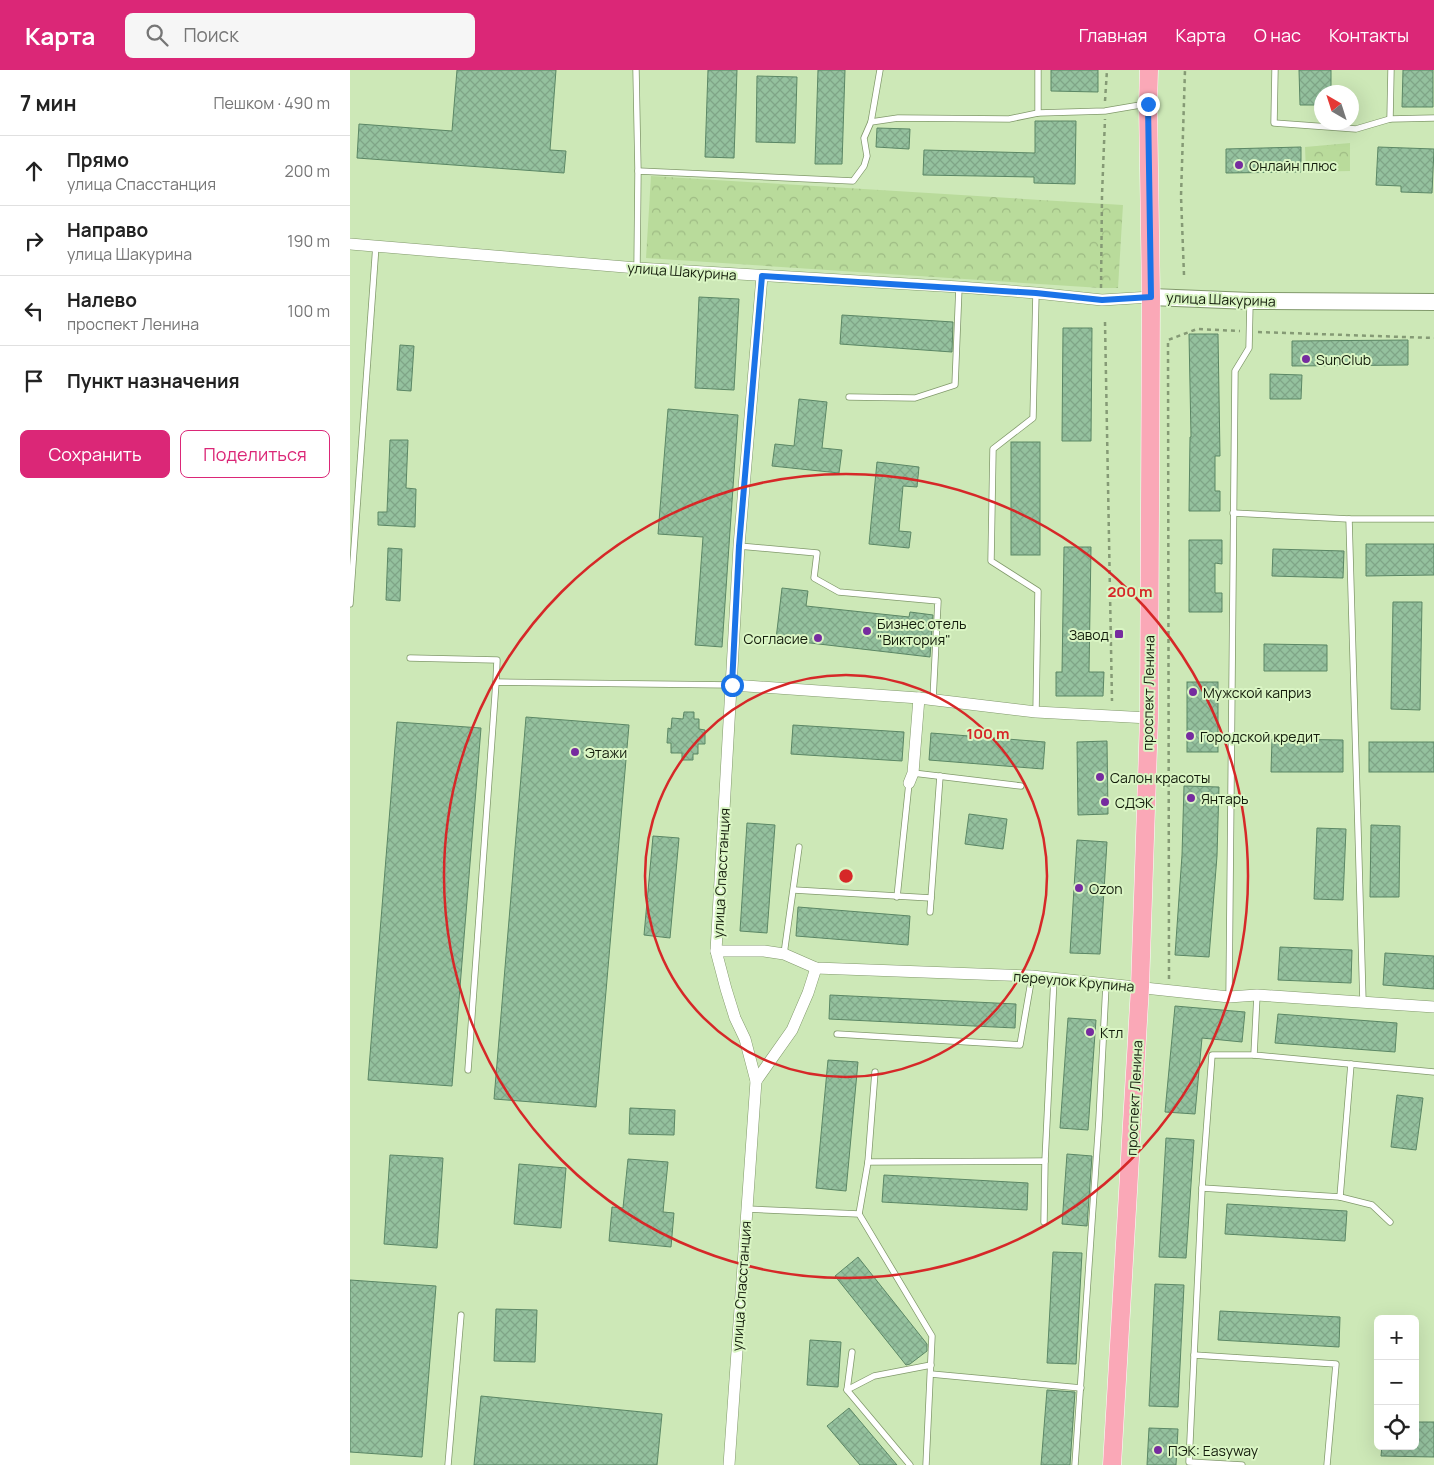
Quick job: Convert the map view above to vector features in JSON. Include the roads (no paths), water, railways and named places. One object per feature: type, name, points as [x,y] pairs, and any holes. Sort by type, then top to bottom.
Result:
[{"type":"main road","name":"проспект Ленина","points":[[1112,1465],[1140,987],[1149,718],[1151,297],[1149,70]]},
{"type":"main road","name":"улица Шакурина","points":[[1151,297],[1250,301],[1434,302]]},
{"type":"street","name":"улица Шакурина","points":[[350,244],[637,268],[959,287],[1102,300],[1151,297]]},
{"type":"street","name":"улица Спасстанция","points":[[729,1465],[756,1081],[745,1039],[735,1018],[716,951],[739,546],[762,276]]},
{"type":"street","points":[[732,685],[920,698],[1036,712],[1149,718]]},
{"type":"street","points":[[911,778],[920,698]]},
{"type":"street","name":"переулок Крупина","points":[[716,951],[764,951],[784,954],[816,968],[1032,976],[1229,996],[1257,995],[1434,1007]]},
{"type":"street","points":[[756,1081],[792,1030],[808,993],[816,968]]},
{"type":"lane","points":[[636,70],[637,268]]},
{"type":"lane","points":[[638,171],[853,181],[864,166],[867,156],[864,138],[871,122],[880,70]]},
{"type":"lane","points":[[1038,70],[1038,112]]},
{"type":"lane","points":[[1275,70],[1274,123],[1356,129],[1390,119],[1434,118]]},
{"type":"lane","points":[[1390,119],[1391,70]]},
{"type":"lane","points":[[871,122],[898,118],[1009,119],[1038,112],[1081,113],[1148,104]]},
{"type":"lane","points":[[350,604],[376,245]]},
{"type":"lane","points":[[849,397],[915,398],[955,385],[959,287]]},
{"type":"lane","points":[[1036,293],[1033,418],[993,449],[991,561],[1038,591],[1036,712]]},
{"type":"lane","points":[[1229,996],[1235,372],[1248,348],[1250,301]]},
{"type":"lane","points":[[1233,513],[1349,519],[1434,519]]},
{"type":"lane","points":[[1349,519],[1363,1002]]},
{"type":"lane","points":[[739,546],[817,553],[814,578],[839,592],[938,601],[934,700]]},
{"type":"lane","points":[[410,658],[497,660],[468,1070]]},
{"type":"lane","points":[[496,682],[732,685]]},
{"type":"lane","points":[[930,912],[940,776]]},
{"type":"lane","points":[[897,897],[911,778],[940,776],[1021,786]]},
{"type":"lane","points":[[784,954],[799,847]]},
{"type":"lane","points":[[794,890],[931,898]]},
{"type":"lane","points":[[837,1034],[1020,1045],[1032,976]]},
{"type":"lane","points":[[1044,1222],[1054,978]]},
{"type":"lane","points":[[1075,1465],[1106,985]]},
{"type":"lane","points":[[1254,1055],[1257,995]]},
{"type":"lane","points":[[1242,1465],[1189,1462],[1202,1188],[1212,1055],[1254,1055],[1434,1072]]},
{"type":"lane","points":[[1340,1197],[1351,1064]]},
{"type":"lane","points":[[875,1072],[868,1162],[860,1214],[932,1336],[926,1465]]},
{"type":"lane","points":[[868,1162],[1045,1161]]},
{"type":"lane","points":[[1202,1188],[1340,1197],[1372,1205],[1390,1222]]},
{"type":"lane","points":[[746,1209],[860,1214]]},
{"type":"lane","points":[[448,1465],[461,1315]]},
{"type":"lane","points":[[852,1352],[847,1390],[910,1465]]},
{"type":"lane","points":[[1194,1354],[1336,1364],[1327,1465]]},
{"type":"lane","points":[[847,1390],[874,1376],[931,1365]]},
{"type":"lane","points":[[930,1374],[1081,1388]]},
{"type":"place","name":"Онлайн плюс","points":[[1239,165]]},
{"type":"place","name":"SunClub","points":[[1306,359]]},
{"type":"place","name":"Бизнес отель \"Виктория\"","points":[[867,631]]},
{"type":"place","name":"Завод","points":[[1119,634]]},
{"type":"place","name":"Согласие","points":[[818,638]]},
{"type":"place","name":"Мужской каприз","points":[[1193,692]]},
{"type":"place","name":"Городской кредит","points":[[1190,736]]},
{"type":"place","name":"Этажи","points":[[575,752]]},
{"type":"place","name":"Салон красоты","points":[[1100,777]]},
{"type":"place","name":"Янтарь","points":[[1191,798]]},
{"type":"place","name":"СДЭК","points":[[1105,802]]},
{"type":"place","name":"Ozon","points":[[1079,888]]},
{"type":"place","name":"Ктл","points":[[1090,1032]]},
{"type":"place","name":"ПЭК: Easyway","points":[[1158,1450]]}]
